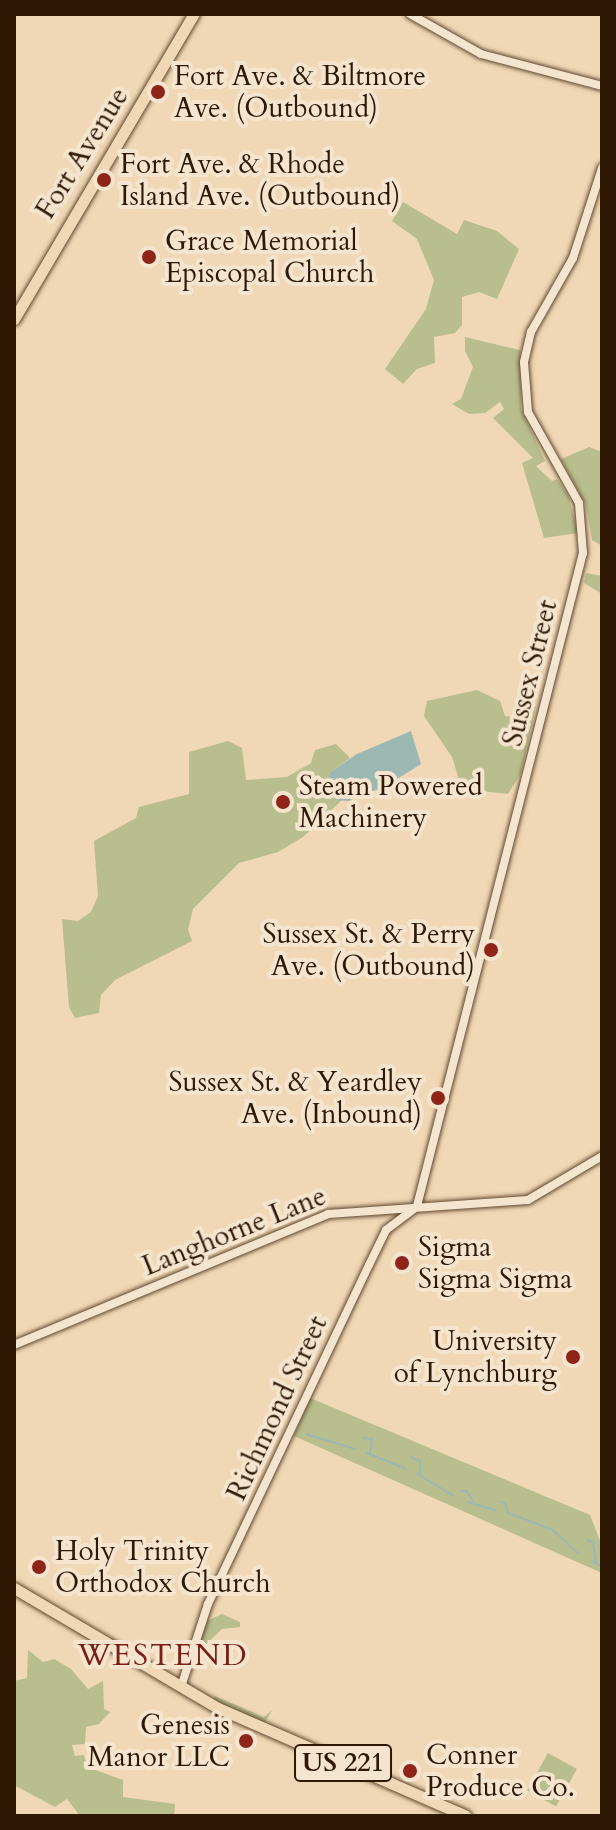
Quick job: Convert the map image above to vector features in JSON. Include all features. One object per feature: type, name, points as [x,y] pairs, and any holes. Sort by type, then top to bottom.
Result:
[{"type":"main road","name":"Fort Avenue","points":[[14,319],[194,14]]},
{"type":"main road","name":"US 221","points":[[14,1588],[181,1687],[466,1816]]},
{"type":"street","points":[[410,14],[481,54],[602,86]]},
{"type":"street","name":"Sussex Street","points":[[417,1206],[583,553],[579,503],[528,412],[524,362],[531,332],[573,258],[602,168]]},
{"type":"street","name":"Langhorne Lane","points":[[14,1345],[328,1214],[528,1200],[602,1156]]},
{"type":"street","name":"Richmond Street","points":[[181,1687],[208,1604],[386,1230],[417,1206]]},
{"type":"green space","points":[[403,202],[457,234],[464,220],[497,231],[519,249],[497,299],[479,292],[462,297],[462,325],[455,333],[434,337],[435,363],[417,369],[403,384],[385,369],[426,309],[434,280],[417,239],[392,221]]},
{"type":"green space","points":[[465,337],[520,350],[521,409],[545,461],[536,466],[552,481],[557,479],[568,495],[578,533],[544,538],[522,463],[533,458],[493,418],[504,409],[500,402],[485,413],[469,414],[452,404],[461,399],[473,367],[465,351]]},
{"type":"green space","points":[[589,447],[602,452],[602,546],[592,540],[586,505],[561,459]]},
{"type":"green space","points":[[586,573],[602,576],[602,594],[584,583]]},
{"type":"green space","points":[[477,690],[500,701],[505,716],[518,718],[536,706],[521,773],[508,794],[462,789],[452,757],[424,716],[427,701]]},
{"type":"green space","points":[[228,741],[242,748],[246,780],[287,777],[311,763],[315,750],[336,744],[350,758],[332,771],[342,800],[303,837],[278,852],[239,863],[193,909],[188,929],[192,941],[115,980],[101,995],[99,1013],[75,1018],[69,1007],[62,919],[78,921],[91,912],[98,896],[94,841],[136,818],[139,807],[189,794],[189,752]]},
{"type":"green space","points":[[310,1398],[590,1515],[602,1546],[602,1573],[294,1436]]},
{"type":"green space","points":[[222,1614],[240,1622],[240,1627],[222,1629],[203,1647],[199,1643],[207,1621]]},
{"type":"green space","points":[[28,1650],[43,1662],[54,1659],[71,1669],[88,1689],[103,1681],[104,1709],[110,1712],[99,1724],[86,1727],[85,1744],[72,1745],[75,1756],[84,1755],[87,1767],[123,1780],[123,1797],[175,1804],[174,1816],[80,1816],[67,1799],[55,1807],[14,1785],[14,1681],[27,1678]]},
{"type":"green space","points":[[215,1696],[264,1717],[272,1710],[265,1723],[212,1701]]},
{"type":"green space","points":[[548,1753],[577,1769],[556,1807],[527,1791]]},
{"type":"water","points":[[411,731],[421,764],[386,786],[348,801],[338,800],[325,784],[332,771],[357,754]]},
{"type":"waterway","points":[[306,1434],[355,1449]]},
{"type":"waterway","points":[[363,1438],[372,1439],[370,1453]]},
{"type":"waterway","points":[[367,1453],[406,1469]]},
{"type":"waterway","points":[[410,1457],[420,1461],[420,1473]]},
{"type":"waterway","points":[[416,1473],[454,1496]]},
{"type":"waterway","points":[[461,1491],[467,1491],[473,1502]]},
{"type":"waterway","points":[[468,1502],[495,1510]]},
{"type":"waterway","points":[[500,1502],[505,1503],[508,1513],[553,1530],[579,1554]]},
{"type":"waterway","points":[[587,1540],[593,1542],[596,1563]]},
{"type":"waterway","points":[[592,1561],[601,1566]]},
{"type":"place","name":"Fort Ave. & Biltmore Ave. (Outbound)","points":[[158,92]]},
{"type":"place","name":"Fort Ave. & Rhode Island Ave. (Outbound)","points":[[104,180]]},
{"type":"place","name":"Grace Memorial Episcopal Church","points":[[149,257]]},
{"type":"place","name":"Steam Powered Machinery","points":[[283,802]]},
{"type":"place","name":"Sussex St. & Perry Ave. (Outbound)","points":[[491,950]]},
{"type":"place","name":"Sussex St. & Yeardley Ave. (Inbound)","points":[[438,1098]]},
{"type":"place","name":"Sigma Sigma Sigma","points":[[402,1263]]},
{"type":"place","name":"University of Lynchburg","points":[[573,1357]]},
{"type":"place","name":"Holy Trinity Orthodox Church","points":[[39,1567]]},
{"type":"place","name":"Genesis Manor LLC","points":[[246,1741]]},
{"type":"place","name":"Conner Produce Co.","points":[[410,1771]]},
{"type":"district","name":"WESTEND","points":[[163,1656]]}]
